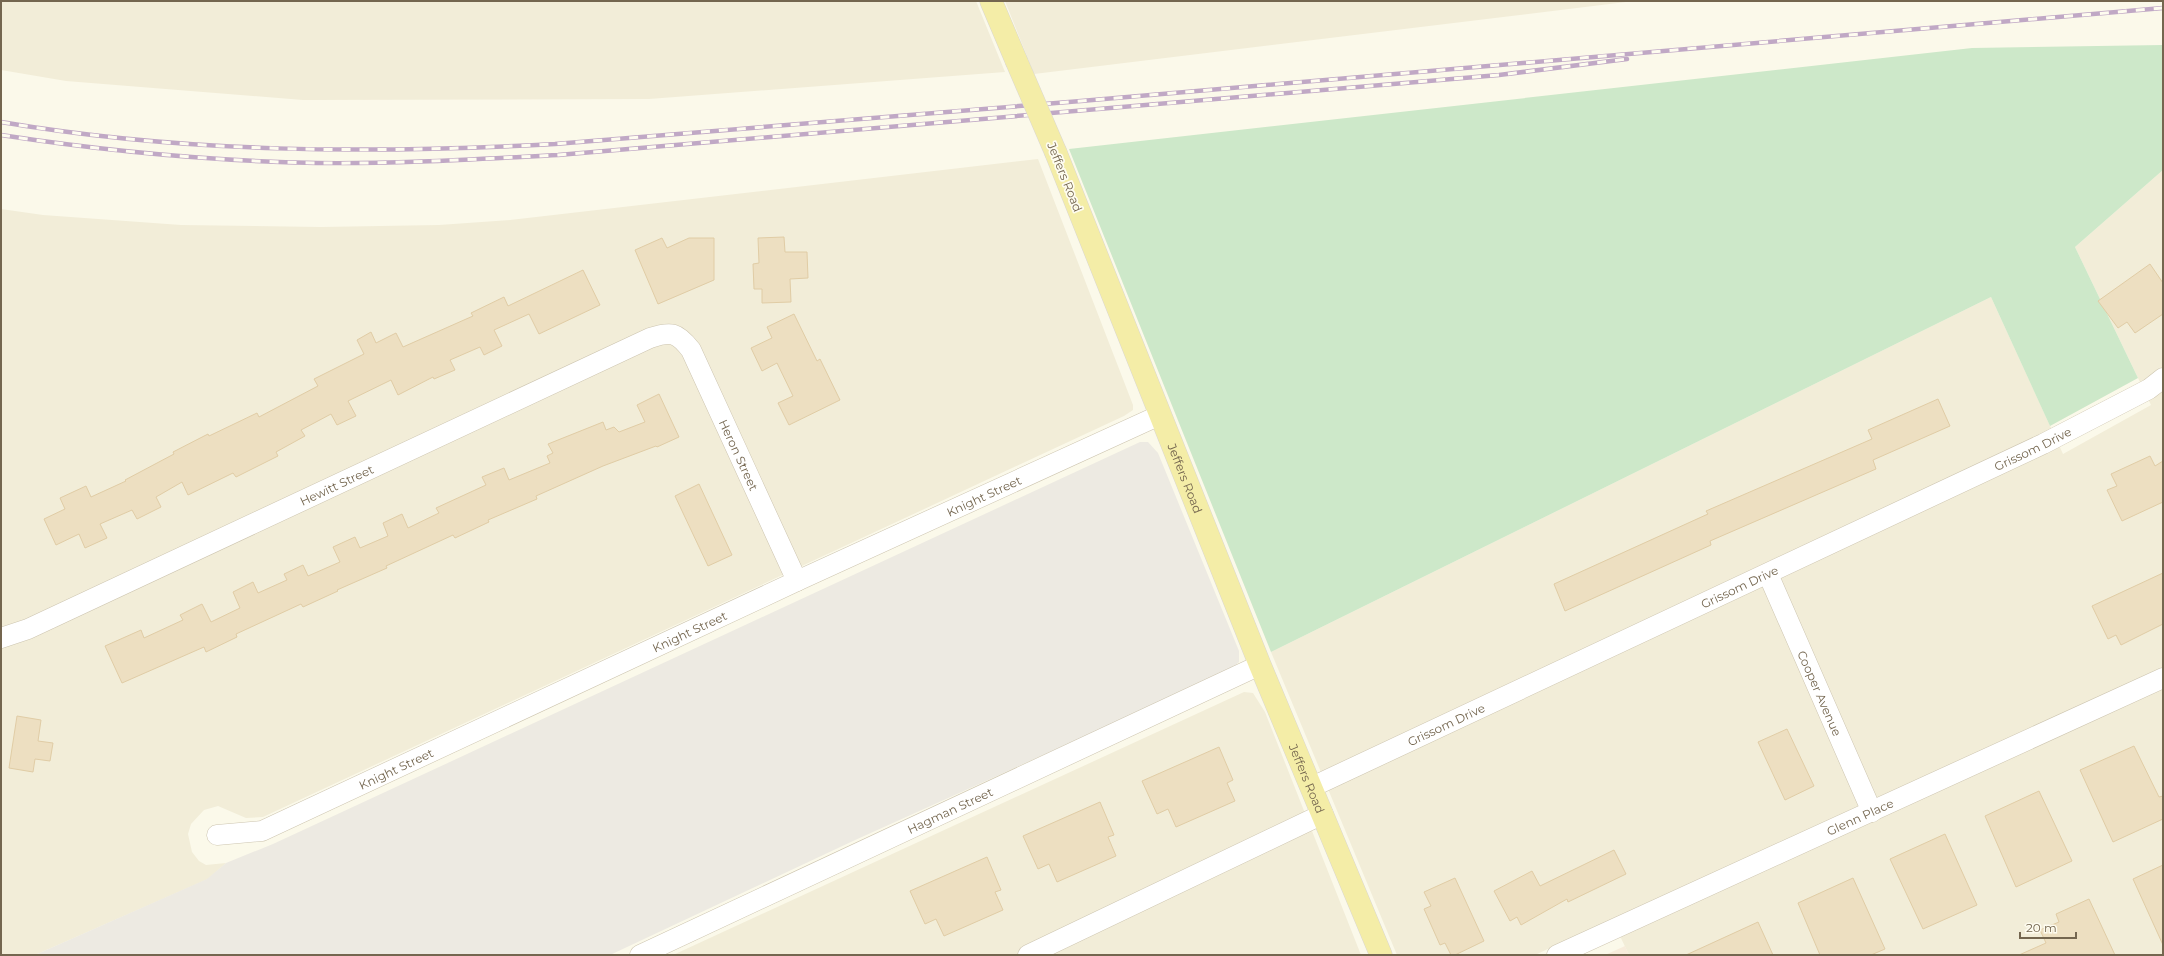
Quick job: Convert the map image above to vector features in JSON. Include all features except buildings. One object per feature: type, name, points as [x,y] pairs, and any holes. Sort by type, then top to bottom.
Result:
[{"type":"main road","name":"Jeffers Road","points":[[991,1],[1056,153],[1260,665],[1381,955]]},
{"type":"street","name":"Heron Street","points":[[673,333],[684,340],[691,350],[797,581]]},
{"type":"street","name":"Hewitt Street","points":[[1,638],[28,629],[650,338],[662,334],[673,333]]},
{"type":"street","name":"Grissom Drive","points":[[1312,787],[2043,444],[2149,389],[2163,378]]},
{"type":"street","name":"Knight Street","points":[[217,836],[262,831],[797,581],[1160,415]]},
{"type":"street","name":"Cooper Avenue","points":[[1768,574],[1872,812]]},
{"type":"street","name":"Hagman Street","points":[[640,955],[1260,665]]},
{"type":"street","name":"Glenn Place","points":[[1557,955],[2163,678]]},
{"type":"street","points":[[1028,955],[1323,814]]},
{"type":"shaded area","points":[[1,1],[976,1],[1005,72],[649,99],[303,100],[66,81],[1,70]]},
{"type":"shaded area","points":[[1005,1],[1634,1],[1034,74]]},
{"type":"shaded area","points":[[1038,159],[1133,405],[1133,410],[1124,416],[263,817],[246,818],[218,806],[204,810],[191,824],[188,834],[192,852],[199,861],[206,865],[226,863],[208,879],[35,955],[1,955],[1,209],[43,215],[181,225],[321,227],[439,225],[510,220]]},
{"type":"shaded area","points":[[2163,170],[2163,955],[1629,955],[1612,919],[1535,955],[1397,955],[1271,652],[1991,297],[2063,454],[2151,405],[2075,247]]},
{"type":"shaded area","points":[[1140,442],[1148,442],[1158,453],[1239,651],[1239,662],[1229,671],[853,841],[610,955],[35,955],[207,879],[226,863],[273,844]]},
{"type":"shaded area","points":[[1244,692],[1253,693],[1265,712],[1361,955],[673,955]]},
{"type":"shaded area","points":[[1625,946],[1629,955],[1605,955]]},
{"type":"green space","points":[[2163,45],[2163,170],[2075,247],[2138,378],[2050,426],[1991,297],[1271,652],[1069,149],[1972,48]]},
{"type":"railway","points":[[1,122],[139,140],[277,148],[347,150],[555,144],[1081,101],[2163,8]]},
{"type":"railway","points":[[1,135],[79,146],[238,160],[317,163],[468,160],[558,155],[1499,75],[1627,59]]}]
